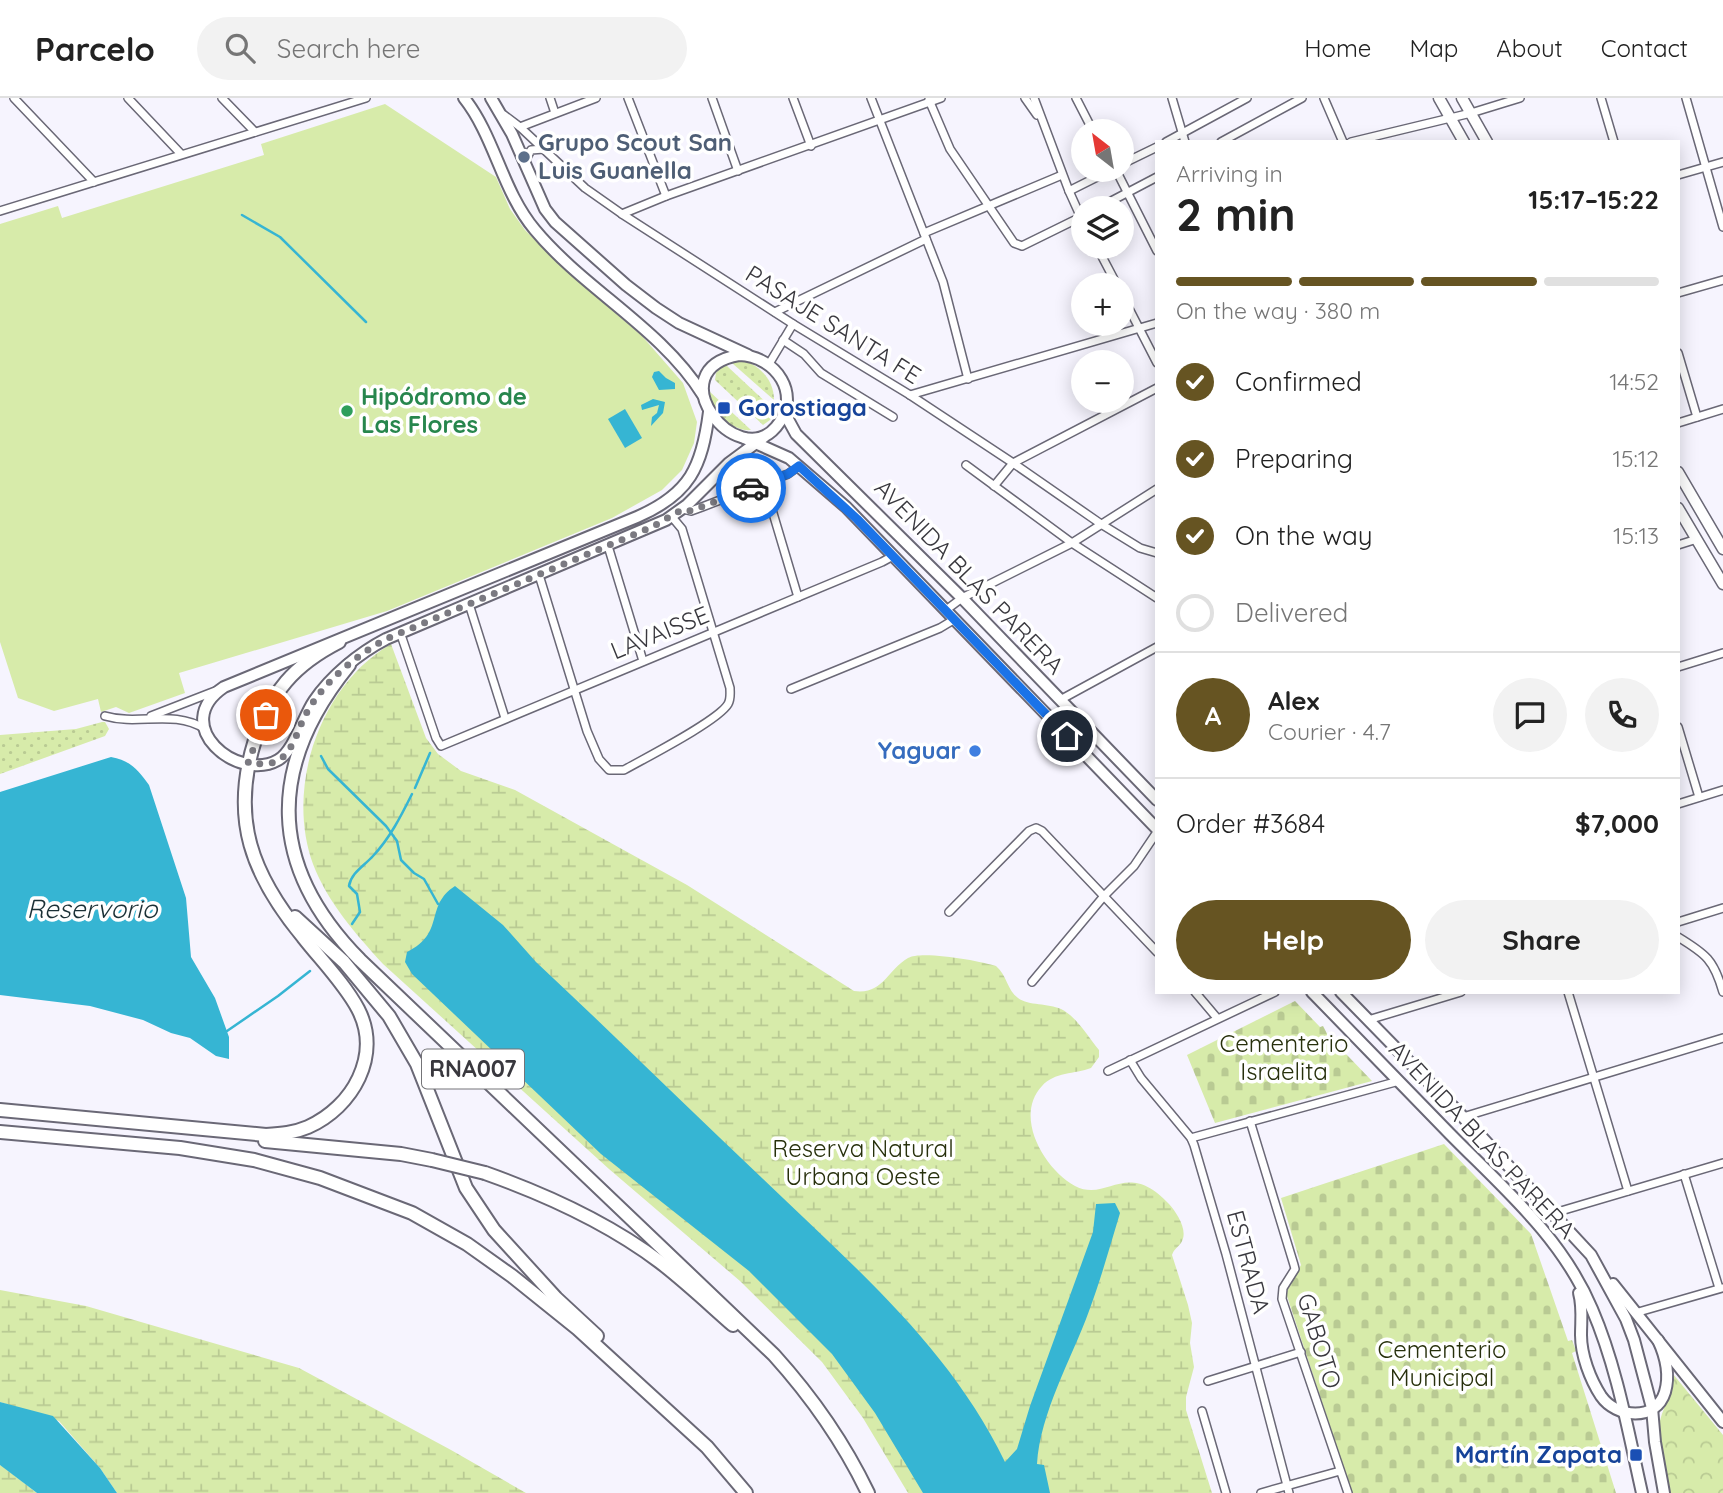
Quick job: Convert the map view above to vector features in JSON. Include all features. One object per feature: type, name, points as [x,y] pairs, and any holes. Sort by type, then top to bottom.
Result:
[{"type":"highway","name":"RNA007","points":[[339,642],[310,657],[287,679],[266,715],[248,763],[244,795],[249,840],[260,872],[276,900],[339,957],[389,1016],[416,1064],[466,1188],[507,1246],[556,1298],[630,1367],[707,1447],[742,1488]]},
{"type":"highway","name":"RNA007","points":[[349,665],[325,696],[312,719],[298,750],[291,778],[289,823],[293,849],[319,911],[342,942],[386,985],[569,1161],[748,1327],[786,1367],[820,1413],[868,1493]]},
{"type":"highway","points":[[0,1110],[266,1135],[287,1133],[309,1126],[326,1116],[342,1102],[362,1073],[368,1051],[366,1034],[358,1008],[276,900]]},
{"type":"highway","name":"RNA007","points":[[0,1116],[401,1154],[485,1173],[534,1190],[621,1235],[660,1262],[738,1330],[820,1413]]},
{"type":"highway","name":"RNA007","points":[[0,1132],[180,1148],[254,1160],[320,1178],[412,1213],[467,1244],[522,1283],[578,1329],[707,1447]]},
{"type":"main road","points":[[464,98],[481,124],[512,192],[532,227],[558,254],[680,362],[702,395],[709,412],[727,429],[744,438],[764,437]]},
{"type":"main road","points":[[491,98],[501,112],[545,209],[555,222],[626,285],[679,323],[769,364],[777,371],[785,391],[784,412],[775,428],[729,463],[672,517],[400,632],[369,648],[326,685],[284,756],[270,764],[248,763],[226,756],[215,748],[206,736],[204,720],[207,704],[212,696],[224,687],[306,652],[339,642],[651,511],[676,495],[692,474],[702,454],[709,412]]},
{"type":"main road","points":[[1439,98],[1463,140]]},
{"type":"main road","points":[[1462,98],[1486,140]]},
{"type":"main road","points":[[702,395],[706,376],[715,363],[729,356],[748,355]]},
{"type":"main road","name":"AVENIDA BLAS PARERA","points":[[784,412],[796,434],[962,598],[1155,798]]},
{"type":"main road","name":"AVENIDA BLAS PARERA","points":[[744,438],[755,445],[779,453],[799,466],[846,507],[1155,829]]},
{"type":"main road","points":[[1680,475],[1719,534],[1723,549]]},
{"type":"main road","points":[[1680,511],[1723,583]]},
{"type":"main road","points":[[551,553],[557,567]]},
{"type":"main road","name":"AVENIDA BLAS PARERA","points":[[1314,994],[1529,1213],[1599,1304],[1606,1347],[1625,1414],[1642,1493]]},
{"type":"main road","name":"AVENIDA BLAS PARERA","points":[[1343,994],[1463,1116],[1591,1255],[1634,1340],[1652,1408],[1664,1493]]},
{"type":"main road","points":[[1591,1255],[1635,1313],[1721,1415]]},
{"type":"main road","points":[[1564,1258],[1580,1294],[1581,1344],[1600,1394],[1612,1409],[1625,1414],[1638,1414],[1661,1401],[1665,1392]]},
{"type":"main road","points":[[1582,1325],[1599,1304],[1617,1302],[1635,1313]]},
{"type":"main road","points":[[1655,1442],[1655,1425],[1665,1392],[1665,1360],[1658,1339]]},
{"type":"street","points":[[14,98],[94,182]]},
{"type":"street","points":[[128,98],[181,155]]},
{"type":"street","points":[[222,98],[255,132]]},
{"type":"street","points":[[0,211],[366,98]]},
{"type":"street","points":[[550,98],[555,113]]},
{"type":"street","points":[[520,127],[596,98]]},
{"type":"street","points":[[628,98],[666,196]]},
{"type":"street","points":[[712,98],[738,171]]},
{"type":"street","points":[[793,98],[811,146]]},
{"type":"street","points":[[871,98],[943,282],[968,379]]},
{"type":"street","points":[[622,214],[880,121],[929,100],[941,98]]},
{"type":"street","points":[[1026,98],[1044,127]]},
{"type":"street","points":[[1034,98],[1071,196]]},
{"type":"street","points":[[1076,98],[1087,119]]},
{"type":"street","points":[[1172,98],[1184,138],[1247,98]]},
{"type":"street","points":[[1225,140],[1302,98]]},
{"type":"street","points":[[1324,98],[1342,140]]},
{"type":"street","points":[[1359,140],[1471,113],[1520,98]]},
{"type":"street","points":[[1601,98],[1613,140]]},
{"type":"street","points":[[1686,98],[1723,227]]},
{"type":"street","points":[[929,100],[950,149],[1014,243],[1023,246],[1071,223]]},
{"type":"street","name":"PASAJE SANTA FE","points":[[501,112],[585,188],[622,214],[793,324],[910,395],[1101,524],[1140,548],[1155,552]]},
{"type":"street","points":[[1134,158],[1155,148]]},
{"type":"street","points":[[525,166],[530,150],[544,149]]},
{"type":"street","points":[[1680,174],[1723,162]]},
{"type":"street","points":[[775,312],[925,236],[1062,175]]},
{"type":"street","points":[[1122,196],[1155,178]]},
{"type":"street","points":[[1069,191],[1088,182]]},
{"type":"street","points":[[1121,182],[1155,247]]},
{"type":"street","points":[[1680,292],[1723,280]]},
{"type":"street","points":[[1134,320],[1155,359]]},
{"type":"street","points":[[769,364],[793,324]]},
{"type":"street","points":[[910,395],[1155,324]]},
{"type":"street","points":[[783,340],[804,354],[821,373],[893,417]]},
{"type":"street","points":[[1680,360],[1697,417]]},
{"type":"street","points":[[994,486],[1013,463],[1155,389]]},
{"type":"street","points":[[1680,421],[1723,409]]},
{"type":"street","points":[[966,465],[1072,543],[1155,597]]},
{"type":"street","points":[[683,509],[691,511],[788,474],[799,466]]},
{"type":"street","points":[[764,483],[798,597]]},
{"type":"street","points":[[946,610],[962,598],[1072,543],[1155,490]]},
{"type":"street","points":[[539,575],[587,731],[599,759],[609,770],[625,770],[721,712],[730,700],[730,688],[681,529],[672,517]]},
{"type":"street","points":[[1680,544],[1697,539]]},
{"type":"street","points":[[608,546],[643,661]]},
{"type":"street","name":"LAVAISSE","points":[[400,632],[441,746],[893,556]]},
{"type":"street","points":[[469,604],[505,718]]},
{"type":"street","points":[[791,689],[940,628],[955,619]]},
{"type":"street","points":[[1060,700],[1155,648]]},
{"type":"street","points":[[1680,666],[1723,653]]},
{"type":"street","points":[[147,718],[224,687]]},
{"type":"street","points":[[106,716],[123,721],[147,718],[185,719],[205,729]]},
{"type":"street","points":[[1680,734],[1699,797]]},
{"type":"street","points":[[1680,803],[1723,790]]},
{"type":"street","points":[[949,912],[1029,831],[1036,828],[1042,831],[1155,950]]},
{"type":"street","points":[[1032,982],[1104,896],[1134,866],[1155,834]]},
{"type":"street","points":[[1680,921],[1723,908]]},
{"type":"street","points":[[1680,938],[1710,959],[1723,992]]},
{"type":"street","points":[[1197,994],[1217,1018]]},
{"type":"street","points":[[1108,1071],[1271,994]]},
{"type":"street","points":[[1368,1020],[1454,994]]},
{"type":"street","points":[[1569,994],[1628,1191]]},
{"type":"street","points":[[1463,1116],[1723,1038]]},
{"type":"street","name":"ESTRADA","points":[[1130,1060],[1141,1078],[1191,1138],[1226,1254],[1288,1489]]},
{"type":"street","points":[[1191,1138],[1399,1081]]},
{"type":"street","name":"GABOTO","points":[[1250,1121],[1295,1269],[1281,1293],[1348,1493]]},
{"type":"street","points":[[1554,1213],[1723,1163]]},
{"type":"street","points":[[1635,1313],[1721,1288],[1684,1174]]},
{"type":"street","points":[[1208,1381],[1301,1352]]},
{"type":"street","points":[[1202,1411],[1226,1493]]},
{"type":"street","points":[[1261,1493],[1288,1489],[1340,1471]]},
{"type":"green space","name":"Hipódromo de Las Flores","points":[[385,104],[496,177],[510,209],[525,230],[562,267],[642,336],[683,383],[697,422],[694,443],[682,470],[662,490],[612,518],[387,611],[179,673],[185,693],[129,713],[116,707],[101,712],[98,699],[54,711],[18,698],[0,642],[0,224],[58,206],[62,218],[264,155],[261,144]]},
{"type":"green space","points":[[745,361],[766,376],[772,387],[774,400],[732,363]]},
{"type":"green space","points":[[722,366],[727,366],[770,406],[775,412],[770,420],[763,425],[715,380],[716,373]]},
{"type":"green space","points":[[709,391],[751,430],[729,424],[718,412]]},
{"type":"green space","name":"Reserva Natural Urbana Oeste","points":[[391,644],[426,738],[438,754],[461,771],[515,790],[687,885],[854,991],[872,989],[908,958],[925,955],[951,957],[996,966],[1018,998],[1061,1009],[1077,1022],[1099,1050],[1099,1057],[1091,1068],[1052,1078],[1042,1086],[1034,1099],[1031,1112],[1036,1142],[1053,1168],[1075,1186],[1098,1190],[1118,1184],[1141,1184],[1169,1204],[1178,1217],[1184,1233],[1181,1243],[1172,1255],[1192,1323],[1190,1343],[1194,1367],[1186,1397],[1186,1410],[1212,1493],[908,1493],[863,1418],[822,1362],[740,1281],[609,1169],[383,964],[343,917],[319,878],[305,834],[303,803],[315,740],[328,711],[345,685],[366,662]]},
{"type":"green space","points":[[105,722],[109,729],[105,736],[0,774],[0,735],[76,729]]},
{"type":"green space","name":"Cementerio Israelita","points":[[1295,1001],[1320,1027],[1323,1026],[1334,1047],[1347,1055],[1372,1081],[1215,1123],[1187,1055]]},
{"type":"green space","name":"Cementerio Municipal","points":[[1444,1144],[1531,1234],[1568,1341],[1572,1340],[1576,1351],[1572,1353],[1616,1493],[1352,1493],[1286,1293],[1301,1265],[1281,1198]]},
{"type":"green space","points":[[0,1290],[86,1306],[299,1368],[526,1493],[117,1493],[100,1468],[59,1421],[0,1402]]},
{"type":"green space","points":[[1673,1374],[1723,1435],[1723,1493],[1669,1493],[1658,1435]]},
{"type":"green space","points":[[0,1465],[2,1466],[37,1493],[0,1493]]},
{"type":"water","points":[[659,371],[675,383],[675,389],[659,390],[652,377],[654,372]]},
{"type":"water","points":[[653,399],[665,402],[663,413],[651,426],[652,417],[657,413],[659,405],[642,410],[641,405]]},
{"type":"water","points":[[625,409],[642,438],[625,448],[608,419]]},
{"type":"water","name":"Reservorio","points":[[111,757],[133,766],[149,785],[186,898],[191,957],[215,998],[229,1037],[229,1059],[216,1056],[190,1038],[171,1033],[143,1020],[90,1006],[0,995],[0,792]]},
{"type":"water","points":[[455,886],[503,925],[536,962],[897,1310],[956,1381],[1005,1462],[1017,1449],[1093,1232],[1096,1204],[1115,1203],[1120,1213],[1101,1275],[1050,1406],[1039,1445],[1037,1464],[1044,1465],[1050,1493],[923,1493],[875,1413],[832,1354],[749,1271],[601,1154],[412,974],[405,962],[407,952],[427,936],[440,902]]},
{"type":"water","points":[[0,1402],[53,1416],[100,1468],[117,1493],[37,1493],[0,1465]]},
{"type":"waterway","points":[[242,215],[280,237],[366,322]]},
{"type":"waterway","points":[[415,788],[430,753]]},
{"type":"waterway","points":[[321,756],[328,769],[386,826],[397,841],[401,860],[424,879],[438,904]]},
{"type":"waterway","points":[[352,924],[360,912],[357,894],[349,886],[350,881],[385,842],[412,794]]},
{"type":"waterway","points":[[227,1031],[310,971]]},
{"type":"way so far","points":[[266,715],[248,763],[270,764],[284,756],[307,711],[322,690],[362,654],[386,639],[652,527],[683,509],[691,511],[751,488]]},
{"type":"place","name":"Grupo Scout San Luis Guanella","points":[[524,157]]},
{"type":"place","name":"Gorostiaga","points":[[724,408]]},
{"type":"place","name":"Hipódromo de Las Flores","points":[[347,411]]},
{"type":"place","name":"Yaguar","points":[[975,751]]},
{"type":"place","name":"Martín Zapata","points":[[1636,1455]]},
{"type":"route","points":[[751,488],[788,474],[799,466],[857,519],[1067,736]]}]
